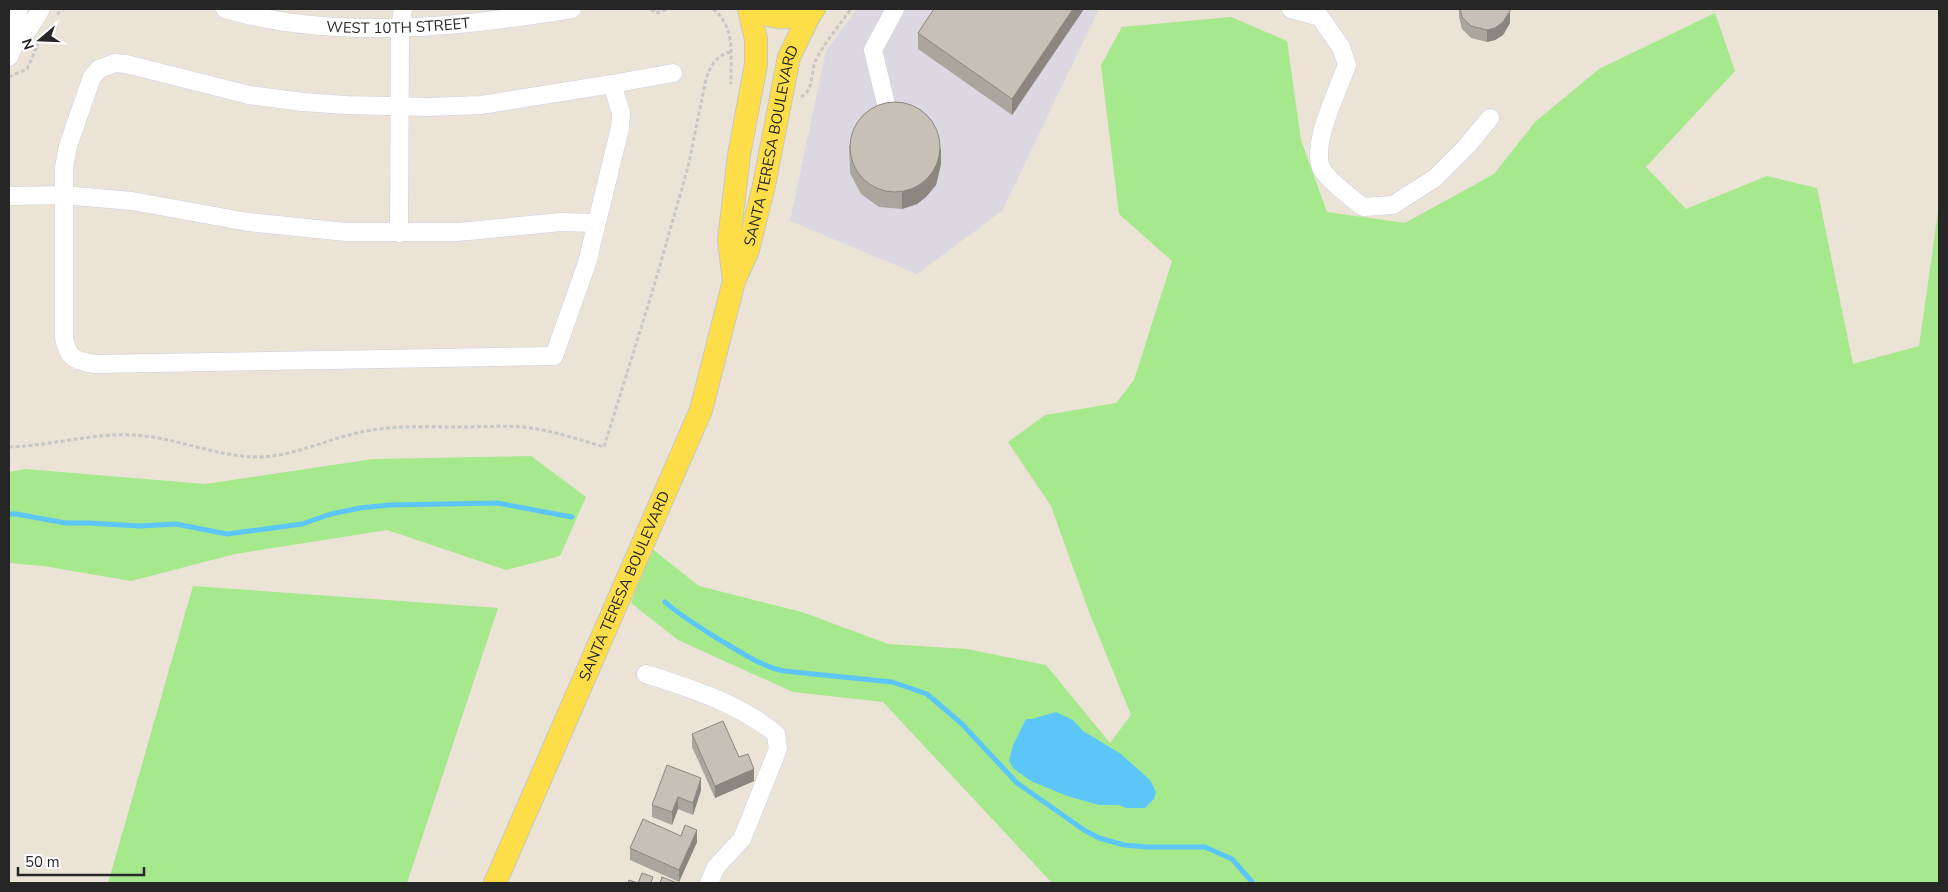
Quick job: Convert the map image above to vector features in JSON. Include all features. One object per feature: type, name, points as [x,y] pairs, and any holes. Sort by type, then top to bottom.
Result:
[{"type":"main road","name":"SANTA TERESA BOULEVARD","points":[[734,281],[729,240],[739,155],[756,55],[756,39],[749,9]]},
{"type":"main road","points":[[756,9],[764,14],[783,18],[803,15],[813,10]]},
{"type":"main road","name":"SANTA TERESA BOULEVARD","points":[[495,883],[701,410],[734,281],[748,250],[764,185],[789,57],[813,10]]},
{"type":"street","points":[[12,49],[15,23],[19,9]]},
{"type":"street","points":[[12,49],[28,30],[41,9]]},
{"type":"street","name":"WEST 10TH STREET","points":[[225,9],[253,17],[333,26],[400,27],[464,24],[511,19],[572,9]]},
{"type":"street","points":[[399,233],[400,27],[402,9]]},
{"type":"street","points":[[886,104],[873,50],[896,9]]},
{"type":"street","points":[[1291,9],[1320,17],[1341,47],[1347,65],[1323,126],[1318,147],[1322,170],[1363,207],[1393,205],[1435,178],[1467,146],[1490,118]]},
{"type":"street","points":[[612,84],[621,114],[620,128],[587,263],[554,356],[94,364],[81,362],[72,357],[66,350],[64,338],[64,168],[68,146],[92,77],[99,69],[107,65],[126,64],[249,94],[303,102],[400,106],[481,105],[673,73]]},
{"type":"street","points":[[9,196],[64,195],[132,200],[248,222],[311,230],[346,232],[458,232],[574,221],[596,224]]},
{"type":"street","points":[[646,674],[709,695],[760,721],[776,734],[778,749],[742,839],[716,867],[709,883]]},
{"type":"path","points":[[651,9],[656,13],[668,9]]},
{"type":"path","points":[[713,9],[726,22],[730,32],[730,52]]},
{"type":"path","points":[[797,100],[807,93],[812,81],[816,61],[851,9]]},
{"type":"path","points":[[27,69],[39,42]]},
{"type":"shaded area","points":[[857,9],[1099,9],[1002,211],[917,274],[790,221],[826,51]]},
{"type":"green space","points":[[1715,13],[1735,71],[1646,167],[1686,209],[1767,176],[1817,188],[1853,364],[1919,346],[1939,205],[1939,883],[1052,883],[883,702],[793,692],[678,640],[631,603],[651,548],[699,586],[802,612],[888,644],[967,649],[1046,665],[1110,743],[1131,715],[1089,612],[1051,506],[1008,442],[1045,415],[1116,403],[1134,380],[1172,261],[1119,214],[1101,65],[1122,27],[1231,17],[1287,41],[1301,140],[1327,212],[1405,223],[1494,174],[1535,122],[1599,69]]},
{"type":"green space","points":[[531,456],[586,497],[560,556],[506,570],[387,530],[235,554],[131,581],[43,566],[9,563],[9,472],[25,469],[205,484],[373,459]]},
{"type":"green space","points":[[193,586],[498,608],[407,883],[108,883]]},
{"type":"water","points":[[1056,712],[1073,720],[1083,731],[1121,754],[1150,780],[1156,792],[1154,799],[1145,808],[1099,805],[1067,796],[1031,781],[1013,768],[1009,761],[1013,745],[1026,719]]},
{"type":"building","points":[[934,9],[1073,9],[1012,99],[918,33]]},
{"type":"building","points":[[1460,9],[1510,9],[1510,11],[1503,22],[1495,28],[1487,30],[1471,26],[1462,17]]},
{"type":"building","points":[[895,102],[912,105],[927,115],[937,130],[940,147],[937,164],[927,179],[912,189],[895,192],[878,189],[863,179],[853,164],[850,147],[853,130],[863,115],[878,105]]},
{"type":"building","points":[[723,721],[739,757],[748,754],[754,769],[715,786],[692,734]]},
{"type":"building","points":[[667,765],[701,778],[693,803],[678,797],[672,812],[652,805]]},
{"type":"building","points":[[643,819],[681,836],[685,825],[697,830],[679,870],[630,848]]},
{"type":"building","points":[[642,873],[653,877],[651,883],[638,883]]},
{"type":"building","points":[[662,877],[677,883],[660,883]]},
{"type":"waterway","points":[[9,514],[66,523],[140,526],[176,524],[227,534],[302,524],[331,514],[360,508],[390,505],[497,503],[572,517]]},
{"type":"waterway","points":[[665,602],[720,640],[775,669],[892,682],[927,694],[961,723],[1017,783],[1084,830],[1099,838],[1124,845],[1205,847],[1232,859],[1253,883]]}]
